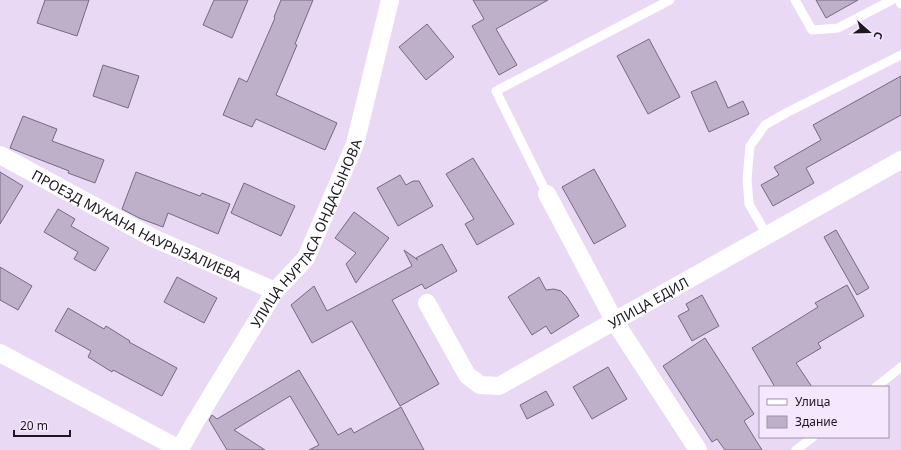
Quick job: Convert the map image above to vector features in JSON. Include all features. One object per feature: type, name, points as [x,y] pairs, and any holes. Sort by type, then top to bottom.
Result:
[{"type":"street","name":"УЛИЦА НУРТАСА ОНДАСЫНОВА","points":[[181,450],[194,424],[275,292],[306,258],[355,144],[390,0]]},
{"type":"street","name":"ПРОЕЗД МУКАНА НАУРЫЗАЛИЕВА","points":[[0,155],[153,238],[275,292]]},
{"type":"street","name":"УЛИЦА ЕДИЛ","points":[[427,303],[468,375],[480,385],[499,386],[901,160]]},
{"type":"street","points":[[547,194],[615,322],[698,450]]},
{"type":"street","points":[[0,352],[181,450]]},
{"type":"lane","points":[[547,194],[496,91],[670,0]]},
{"type":"lane","points":[[795,0],[812,30],[838,28],[892,0]]},
{"type":"lane","points":[[899,0],[901,4]]},
{"type":"lane","points":[[767,235],[750,204],[747,179],[750,146],[765,125],[901,55]]},
{"type":"lane","points":[[877,386],[901,367]]},
{"type":"lane","points":[[796,450],[812,438]]},
{"type":"building","points":[[45,0],[89,0],[77,36],[37,23]]},
{"type":"building","points":[[214,0],[248,0],[232,38],[203,25]]},
{"type":"building","points":[[281,0],[313,0],[295,44],[297,45],[276,95],[337,123],[325,150],[256,119],[252,127],[223,115],[239,78],[247,82],[275,18],[274,17]]},
{"type":"building","points":[[473,0],[548,0],[496,29],[517,65],[499,75],[472,26],[484,19]]},
{"type":"building","points":[[816,0],[858,0],[826,18]]},
{"type":"building","points":[[427,24],[454,57],[426,80],[399,47]]},
{"type":"building","points":[[649,39],[680,97],[648,114],[617,56]]},
{"type":"building","points":[[103,65],[139,76],[128,108],[93,96]]},
{"type":"building","points":[[901,76],[901,115],[806,168],[814,183],[773,206],[761,185],[779,175],[774,167],[821,140],[813,125]]},
{"type":"building","points":[[716,81],[728,108],[743,101],[749,114],[709,132],[691,92]]},
{"type":"building","points":[[23,116],[57,129],[52,141],[104,160],[95,183],[10,148]]},
{"type":"building","points":[[473,158],[514,224],[477,245],[465,224],[474,219],[446,174]]},
{"type":"building","points":[[594,169],[626,226],[594,244],[562,187]]},
{"type":"building","points":[[0,172],[23,186],[0,224]]},
{"type":"building","points":[[136,172],[200,196],[202,193],[230,204],[218,234],[168,213],[163,227],[139,218],[122,209]]},
{"type":"building","points":[[400,175],[406,185],[413,181],[419,181],[433,206],[398,226],[377,188]]},
{"type":"building","points":[[244,183],[295,206],[281,236],[231,213]]},
{"type":"building","points":[[58,209],[75,219],[71,226],[109,248],[95,271],[74,259],[78,252],[44,232]]},
{"type":"building","points":[[354,212],[389,238],[356,283],[346,264],[356,253],[335,238]]},
{"type":"building","points":[[836,230],[869,288],[857,295],[824,237]]},
{"type":"building","points":[[442,244],[457,271],[425,289],[422,284],[392,300],[439,384],[400,406],[352,321],[312,343],[291,305],[314,286],[327,311],[412,266],[404,250],[418,260],[416,258]]},
{"type":"building","points":[[0,267],[32,286],[18,310],[0,300]]},
{"type":"building","points":[[177,277],[217,298],[204,323],[164,302]]},
{"type":"building","points":[[539,277],[546,290],[554,289],[561,291],[567,297],[579,316],[551,334],[546,326],[532,335],[508,297]]},
{"type":"building","points":[[847,285],[864,316],[818,343],[821,348],[796,363],[811,386],[774,386],[752,348],[818,307],[815,303]]},
{"type":"building","points":[[702,295],[719,326],[692,341],[678,316],[689,310],[686,304]]},
{"type":"building","points":[[68,308],[104,329],[106,326],[130,341],[129,342],[177,368],[162,396],[113,370],[112,372],[88,357],[91,351],[55,331]]},
{"type":"building","points":[[705,338],[754,414],[744,421],[762,450],[725,450],[717,439],[712,442],[663,366]]},
{"type":"building","points":[[608,367],[627,399],[592,419],[573,387]]},
{"type":"building","points":[[299,370],[338,435],[351,428],[354,433],[401,407],[424,450],[309,450],[319,445],[290,396],[234,430],[265,450],[227,450],[209,420],[212,415],[217,419]]},
{"type":"building","points":[[546,391],[554,405],[527,419],[520,405]]}]
